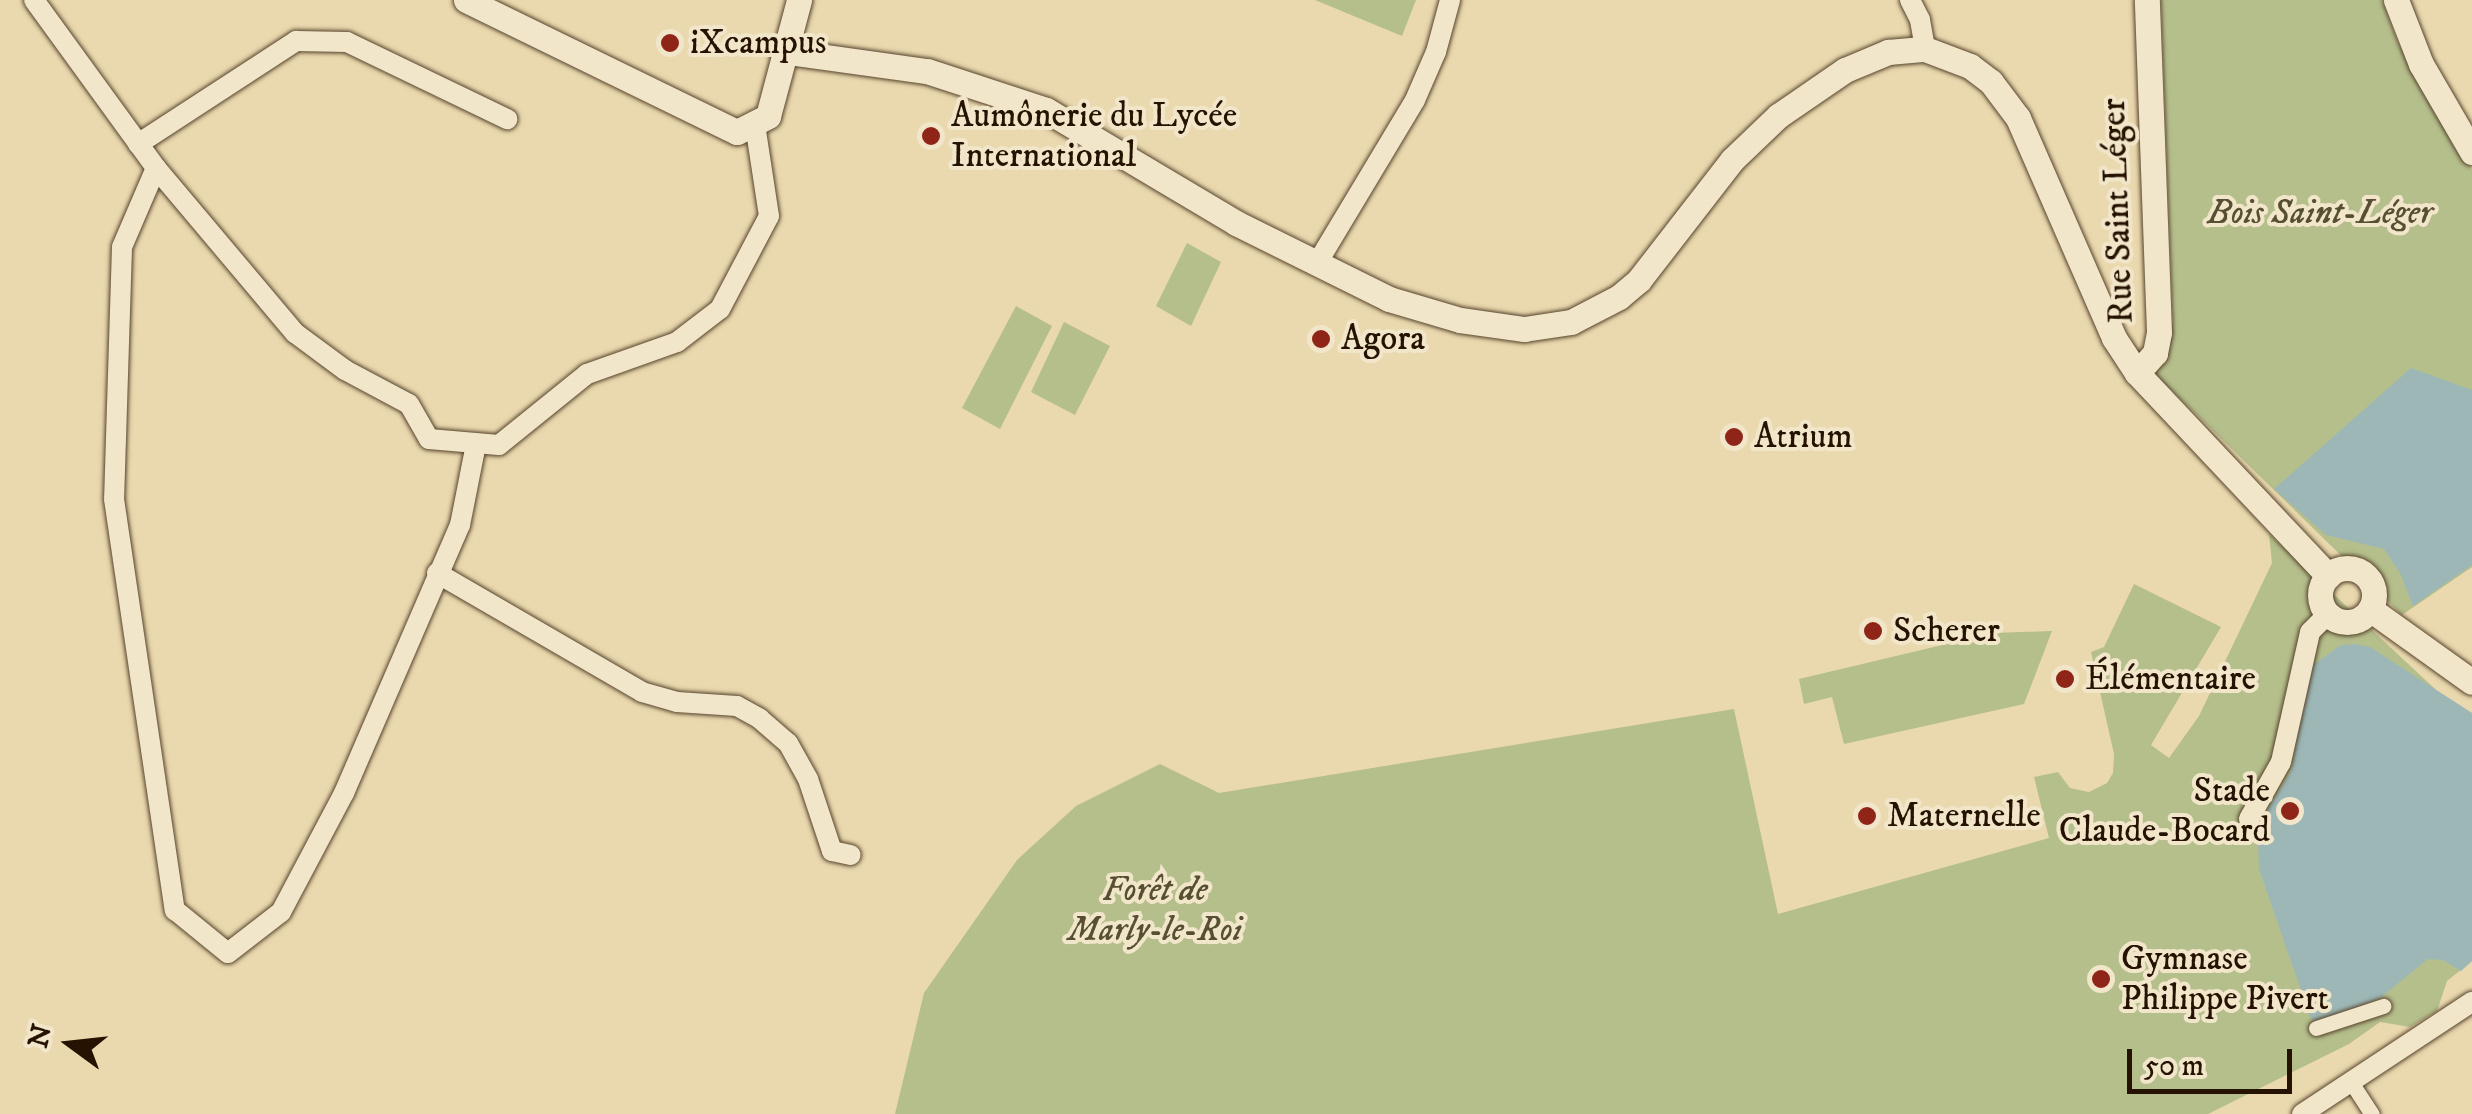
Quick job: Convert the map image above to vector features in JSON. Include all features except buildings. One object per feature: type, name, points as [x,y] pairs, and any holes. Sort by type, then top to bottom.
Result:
[{"type":"street","points":[[34,0],[156,168],[295,333],[345,370],[409,404],[429,439],[499,445],[587,374],[677,342],[720,310],[769,216],[754,112],[769,64],[782,51],[799,0]]},
{"type":"street","points":[[466,0],[737,132],[754,125]]},
{"type":"street","points":[[1316,265],[1414,100],[1436,52],[1450,0]]},
{"type":"street","points":[[1910,0],[1925,49]]},
{"type":"street","name":"Rue Saint Léger","points":[[2147,0],[2158,332],[2155,353],[2136,373],[2328,576]]},
{"type":"street","points":[[2396,0],[2421,64],[2472,152]]},
{"type":"street","points":[[138,144],[296,41],[347,42],[507,119]]},
{"type":"street","points":[[782,51],[927,71],[1046,110],[1316,265],[1389,299],[1460,320],[1524,329],[1571,322],[1619,297],[1639,280],[1732,160],[1778,116],[1845,70],[1888,52],[1925,49],[1980,74],[2018,118],[2114,338],[2136,373]]},
{"type":"street","points":[[156,168],[122,247],[114,499],[176,910],[228,953],[281,912],[344,793],[460,524],[476,444]]},
{"type":"street","points":[[2249,818],[2281,762],[2319,623],[2320,592],[2328,576],[2343,568],[2360,572],[2374,592],[2370,609],[2350,622],[2319,623]]},
{"type":"street","points":[[437,573],[642,692],[677,702],[738,706],[760,719],[788,743],[808,779],[832,851],[850,855]]},
{"type":"street","points":[[2370,609],[2472,682]]},
{"type":"street","points":[[2302,1114],[2472,1002]]},
{"type":"street","points":[[2316,1028],[2383,1006]]},
{"type":"street","points":[[2350,1082],[2372,1114]]},
{"type":"green space","points":[[1315,0],[1416,0],[1402,36]]},
{"type":"green space","name":"Bois Saint-Léger","points":[[2161,0],[2382,0],[2398,43],[2472,170],[2472,567],[2402,615],[2156,375],[2173,323]]},
{"type":"green space","points":[[1187,243],[1221,262],[1191,326],[1156,306]]},
{"type":"green space","points":[[1016,306],[1052,326],[1000,429],[962,408]]},
{"type":"green space","points":[[1064,322],[1110,346],[1075,415],[1031,392]]},
{"type":"green space","name":"Stade Claude-Bocard","points":[[2269,534],[2449,702],[2472,713],[2472,961],[2447,981],[2437,1011],[2410,1027],[2380,1022],[2349,1044],[2208,1114],[895,1114],[924,993],[1017,860],[1076,806],[1160,764],[1219,793],[1734,709],[1778,914],[2049,838],[2034,777],[2058,772],[2070,788],[2089,792],[2107,783],[2113,773],[2114,754],[2091,652],[2104,647],[2134,584],[2221,627],[2151,745],[2169,758],[2199,716],[2272,563]]},
{"type":"green space","points":[[2052,631],[2024,704],[1844,744],[1832,697],[1804,704],[1799,679],[1993,633]]},
{"type":"water","points":[[2411,368],[2472,390],[2472,565],[2413,606],[2400,573],[2384,549],[2326,535],[2274,489]]},
{"type":"water","points":[[2341,645],[2370,647],[2472,713],[2472,961],[2461,971],[2443,960],[2428,959],[2380,998],[2317,1023],[2311,1019],[2259,869],[2258,844],[2265,814],[2291,771],[2301,701],[2312,666]]},
{"type":"place","name":"iXcampus","points":[[670,43]]},
{"type":"place","name":"Aumônerie du Lycée International","points":[[931,136]]},
{"type":"place","name":"Agora","points":[[1321,339]]},
{"type":"place","name":"Atrium","points":[[1734,437]]},
{"type":"place","name":"Scherer","points":[[1873,631]]},
{"type":"place","name":"Élémentaire","points":[[2065,679]]},
{"type":"place","name":"Stade Claude-Bocard","points":[[2290,811]]},
{"type":"place","name":"Maternelle","points":[[1867,816]]},
{"type":"place","name":"Gymnase Philippe Pivert","points":[[2101,979]]},
{"type":"park label","name":"Forêt de Marly-le-Roi","points":[[1155,910]]}]
